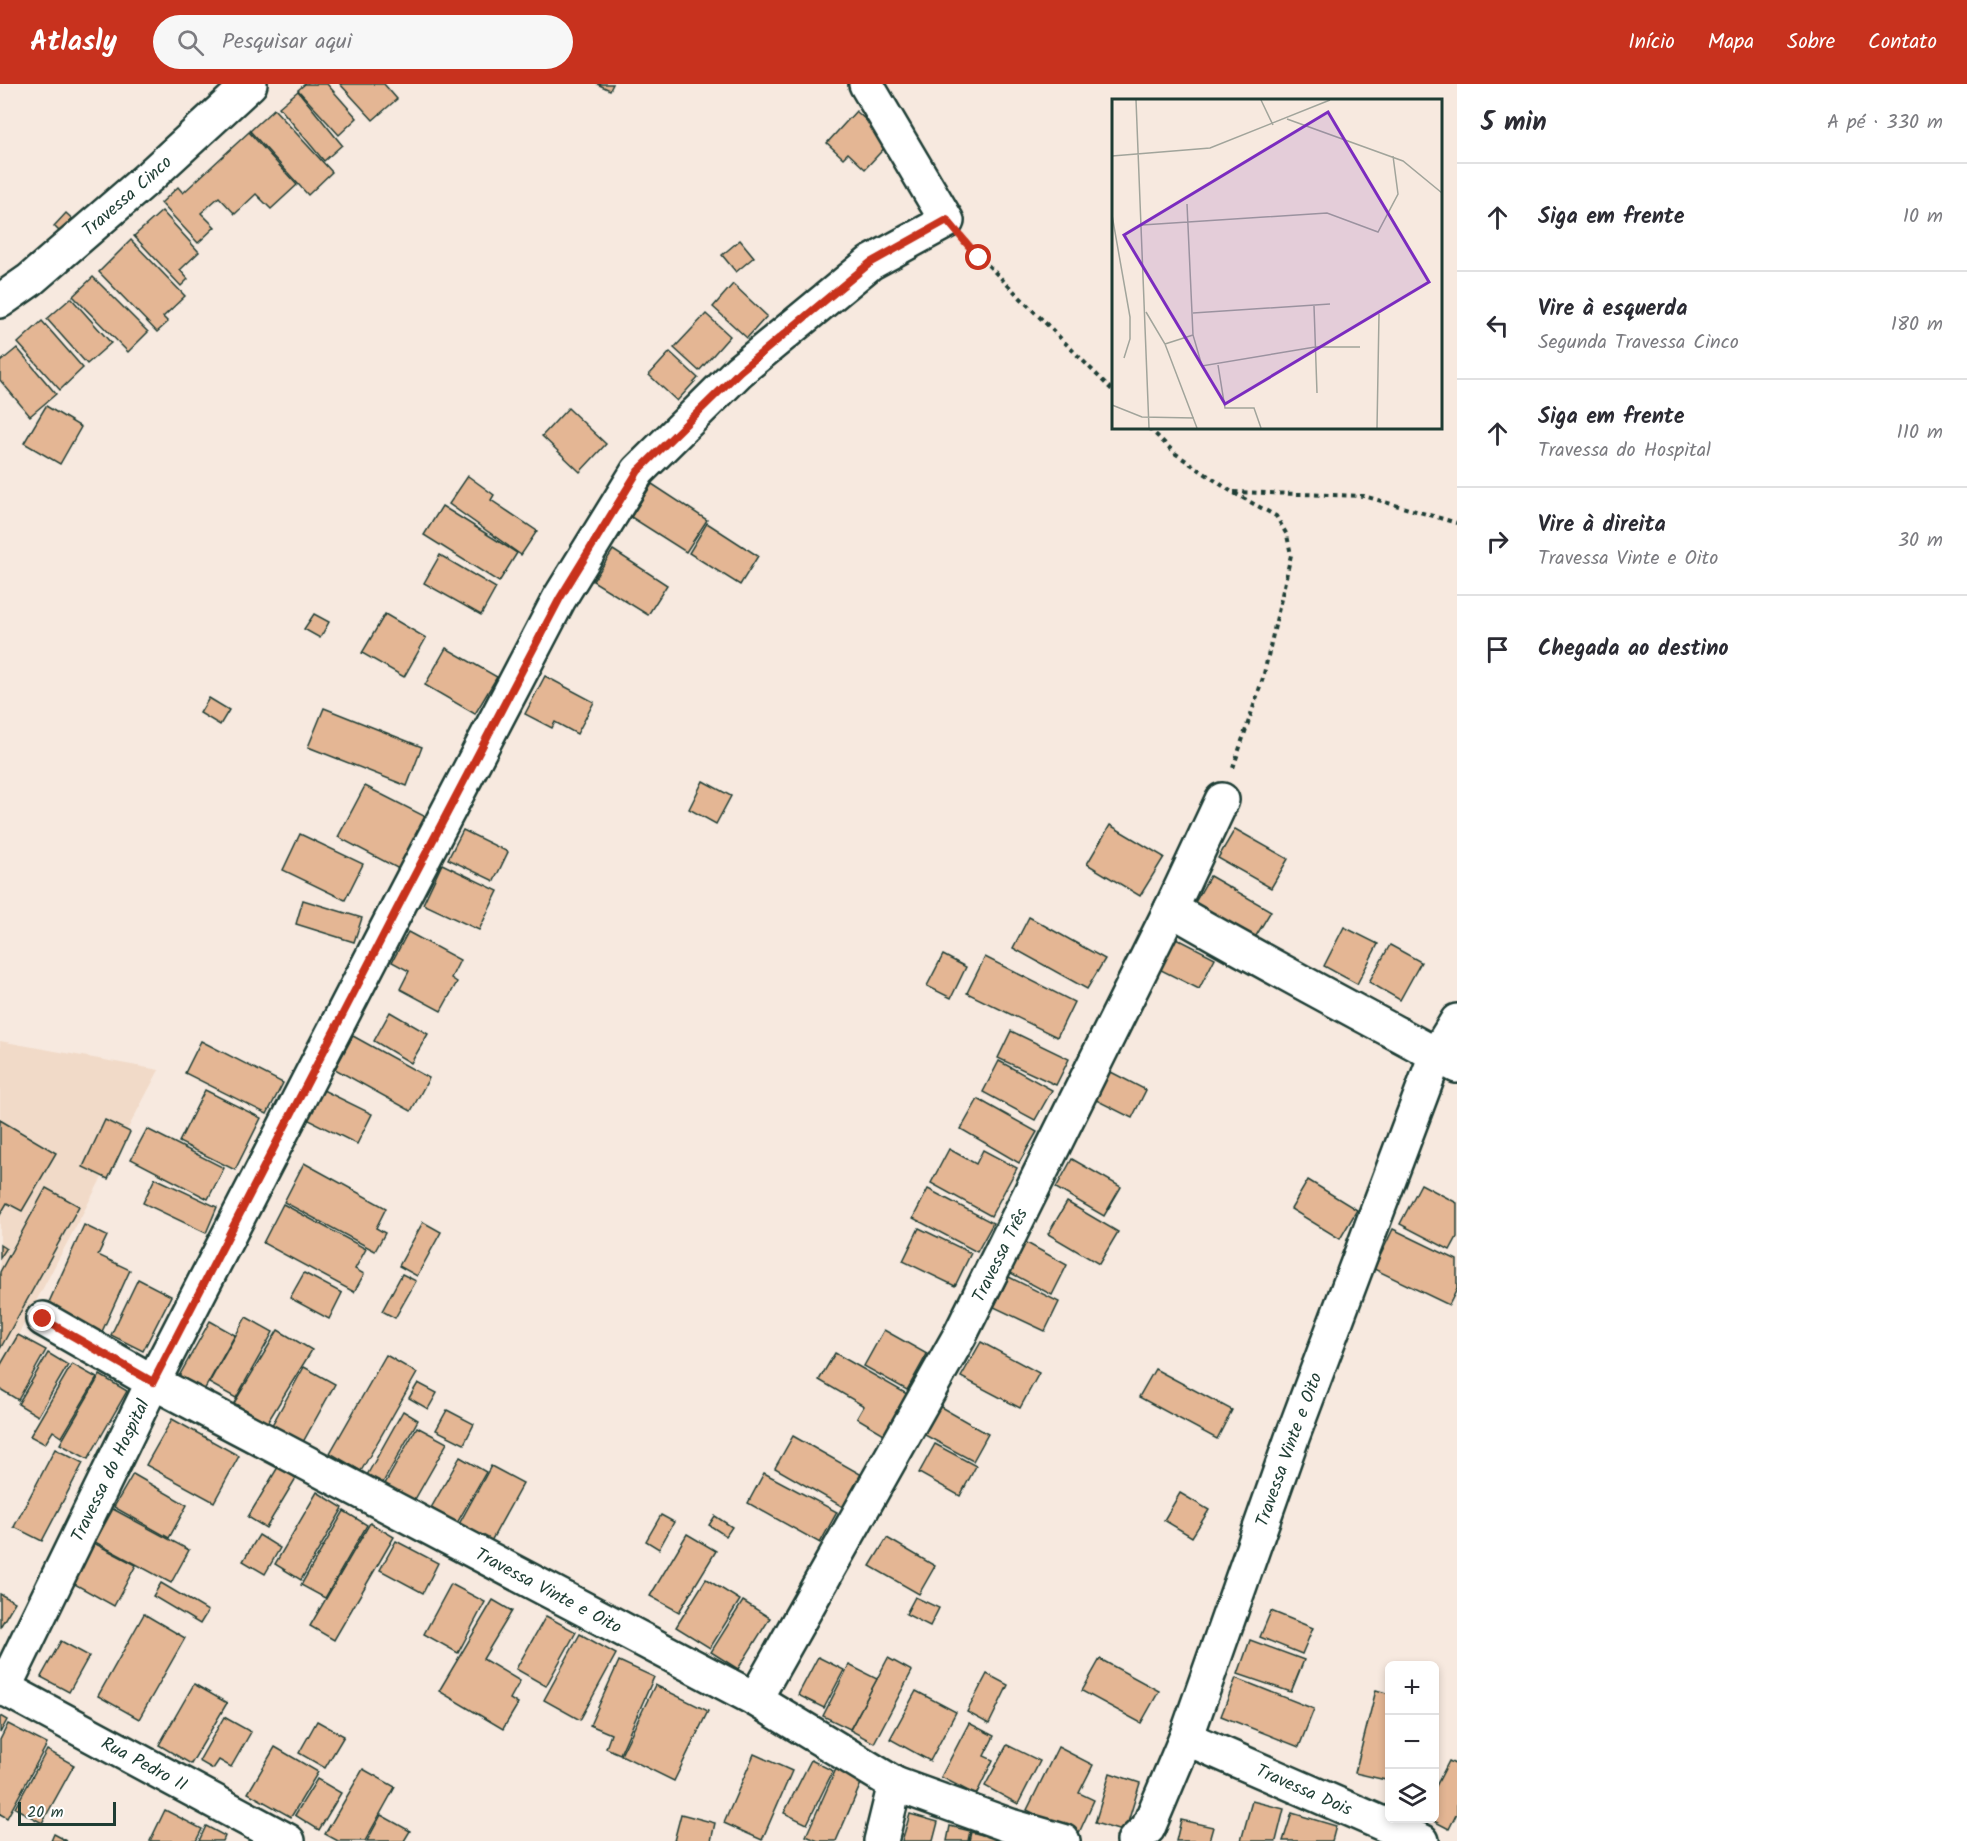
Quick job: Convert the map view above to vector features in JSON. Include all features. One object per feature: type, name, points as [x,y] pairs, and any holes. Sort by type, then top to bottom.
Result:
[{"type":"street","name":"Travessa Cinco","points":[[0,301],[39,273],[150,176],[250,84]]},
{"type":"street","points":[[866,84],[947,220]]},
{"type":"street","name":"Travessa do Hospital","points":[[2,1687],[153,1382],[400,903],[560,598],[638,471],[740,371],[870,263],[947,220]]},
{"type":"street","name":"Travessa Três","points":[[755,1699],[959,1337],[1171,909],[1222,800]]},
{"type":"street","points":[[1171,909],[1248,954],[1447,1060]]},
{"type":"street","name":"Travessa Vinte e Oito","points":[[1134,1841],[1148,1828],[1186,1738],[1293,1435],[1447,1060],[1457,1021]]},
{"type":"street","name":"Travessa Vinte e Oito","points":[[43,1319],[153,1382],[755,1699],[895,1784],[1011,1826],[1062,1841]]},
{"type":"street","name":"Rua Pedro II","points":[[2,1687],[288,1841]]},
{"type":"street","name":"Travessa Dois","points":[[1186,1738],[1422,1841]]},
{"type":"street","points":[[881,1841],[895,1784]]},
{"type":"path","points":[[947,220],[979,258],[1112,391]]},
{"type":"path","points":[[1150,429],[1176,454],[1232,492],[1276,516],[1287,535],[1291,555],[1263,678],[1222,800]]},
{"type":"path","points":[[1232,492],[1364,496],[1457,523]]},
{"type":"shaded area","points":[[0,1041],[159,1070],[0,1369]]},
{"type":"building","points":[[305,84],[327,84],[357,118],[339,135],[298,90]]},
{"type":"building","points":[[340,84],[384,84],[397,99],[373,120]]},
{"type":"building","points":[[597,84],[613,84],[610,90]]},
{"type":"building","points":[[298,91],[342,145],[324,161],[279,107]]},
{"type":"building","points":[[274,109],[332,172],[308,195],[250,131]]},
{"type":"building","points":[[856,111],[890,142],[865,169],[848,153],[843,158],[827,143]]},
{"type":"building","points":[[249,132],[297,185],[271,209],[256,194],[235,214],[219,197],[201,213],[215,227],[198,243],[161,203],[178,187],[183,193]]},
{"type":"building","points":[[162,211],[199,252],[180,270],[188,279],[181,286],[134,236]]},
{"type":"building","points":[[66,213],[81,227],[68,240],[54,226]]},
{"type":"building","points":[[131,240],[185,296],[163,317],[168,322],[157,332],[99,272]]},
{"type":"building","points":[[740,240],[754,257],[736,272],[722,255]]},
{"type":"building","points":[[93,277],[148,332],[128,352],[73,296]]},
{"type":"building","points":[[733,284],[767,316],[747,338],[713,307]]},
{"type":"building","points":[[71,298],[111,343],[87,364],[47,319]]},
{"type":"building","points":[[706,314],[730,336],[699,371],[674,348]]},
{"type":"building","points":[[42,321],[83,368],[60,390],[18,343]]},
{"type":"building","points":[[17,348],[56,394],[30,416],[0,380],[0,362]]},
{"type":"building","points":[[670,352],[698,378],[677,401],[649,375]]},
{"type":"building","points":[[46,406],[81,427],[60,464],[24,443]]},
{"type":"building","points":[[568,408],[606,444],[580,472],[542,436]]},
{"type":"building","points":[[468,476],[494,495],[491,500],[537,531],[521,555],[449,504]]},
{"type":"building","points":[[652,484],[707,520],[686,552],[631,517]]},
{"type":"building","points":[[442,506],[517,553],[499,582],[424,535]]},
{"type":"building","points":[[707,523],[758,556],[740,585],[689,553]]},
{"type":"building","points":[[613,550],[667,585],[648,615],[593,581]]},
{"type":"building","points":[[440,555],[496,588],[481,615],[424,583]]},
{"type":"building","points":[[314,614],[329,622],[320,638],[304,629]]},
{"type":"building","points":[[385,614],[426,638],[404,677],[362,653]]},
{"type":"building","points":[[446,648],[497,677],[475,714],[425,685]]},
{"type":"building","points":[[545,676],[594,702],[577,734],[555,722],[552,728],[525,714]]},
{"type":"building","points":[[209,698],[229,710],[220,725],[200,713]]},
{"type":"building","points":[[324,708],[422,747],[407,786],[308,747]]},
{"type":"building","points":[[703,781],[731,796],[716,824],[689,809]]},
{"type":"building","points":[[365,786],[426,817],[399,869],[338,837]]},
{"type":"building","points":[[1110,825],[1164,857],[1140,896],[1087,864]]},
{"type":"building","points":[[1235,829],[1288,859],[1271,888],[1218,858]]},
{"type":"building","points":[[463,830],[508,852],[494,881],[448,859]]},
{"type":"building","points":[[300,834],[363,864],[345,900],[283,870]]},
{"type":"building","points":[[442,864],[498,891],[479,930],[423,904]]},
{"type":"building","points":[[1210,876],[1271,911],[1253,941],[1193,906]]},
{"type":"building","points":[[303,900],[362,918],[354,942],[296,924]]},
{"type":"building","points":[[1029,917],[1105,959],[1087,989],[1013,948]]},
{"type":"building","points":[[1344,927],[1378,944],[1357,984],[1324,966]]},
{"type":"building","points":[[408,932],[460,960],[451,978],[457,982],[441,1011],[400,989],[409,971],[392,962]]},
{"type":"building","points":[[1170,935],[1215,958],[1199,989],[1153,966]]},
{"type":"building","points":[[1390,945],[1421,962],[1400,1000],[1369,982]]},
{"type":"building","points":[[943,955],[966,967],[951,998],[927,986]]},
{"type":"building","points":[[985,957],[1074,1002],[1057,1037],[967,993]]},
{"type":"building","points":[[390,1012],[428,1034],[411,1063],[374,1041]]},
{"type":"building","points":[[1011,1031],[1069,1059],[1056,1085],[998,1058]]},
{"type":"building","points":[[353,1036],[429,1078],[411,1111],[335,1069]]},
{"type":"building","points":[[201,1041],[283,1083],[267,1114],[185,1073]]},
{"type":"building","points":[[999,1061],[1052,1090],[1035,1120],[983,1092]]},
{"type":"building","points":[[1109,1071],[1146,1090],[1132,1118],[1094,1099]]},
{"type":"building","points":[[205,1090],[261,1118],[235,1170],[179,1142]]},
{"type":"building","points":[[323,1090],[372,1114],[357,1144],[307,1119]]},
{"type":"building","points":[[978,1099],[1037,1132],[1019,1163],[961,1129]]},
{"type":"building","points":[[0,1120],[56,1153],[22,1211],[7,1203],[0,1215]]},
{"type":"building","points":[[105,1120],[130,1132],[108,1179],[83,1167]]},
{"type":"building","points":[[147,1129],[224,1168],[208,1199],[131,1159]]},
{"type":"building","points":[[949,1149],[976,1164],[983,1150],[1017,1168],[991,1216],[931,1183]]},
{"type":"building","points":[[1072,1159],[1121,1187],[1104,1216],[1056,1188]]},
{"type":"building","points":[[304,1163],[386,1208],[376,1228],[385,1233],[375,1251],[284,1202]]},
{"type":"building","points":[[155,1178],[217,1207],[206,1233],[143,1203]]},
{"type":"building","points":[[1308,1180],[1357,1210],[1340,1239],[1291,1209]]},
{"type":"building","points":[[1421,1184],[1457,1203],[1457,1237],[1450,1250],[1400,1224]]},
{"type":"building","points":[[46,1188],[79,1206],[0,1349],[0,1272]]},
{"type":"building","points":[[928,1189],[993,1223],[977,1252],[913,1218]]},
{"type":"building","points":[[1067,1202],[1118,1232],[1099,1264],[1048,1234]]},
{"type":"building","points":[[283,1204],[366,1249],[355,1269],[364,1274],[354,1292],[263,1243]]},
{"type":"building","points":[[423,1222],[441,1232],[417,1276],[399,1266]]},
{"type":"building","points":[[84,1225],[107,1236],[98,1255],[130,1270],[100,1336],[45,1311]]},
{"type":"building","points":[[919,1228],[971,1253],[955,1286],[903,1261]]},
{"type":"building","points":[[1393,1229],[1457,1260],[1457,1289],[1449,1305],[1374,1269]]},
{"type":"building","points":[[1025,1242],[1067,1265],[1052,1295],[1009,1272]]},
{"type":"building","points":[[0,1245],[6,1249],[0,1258]]},
{"type":"building","points":[[304,1273],[342,1293],[329,1319],[290,1298]]},
{"type":"building","points":[[402,1274],[416,1281],[395,1318],[382,1311]]},
{"type":"building","points":[[1009,1277],[1059,1302],[1045,1331],[994,1307]]},
{"type":"building","points":[[138,1279],[171,1296],[143,1351],[111,1335]]},
{"type":"building","points":[[246,1317],[273,1332],[236,1398],[209,1383]]},
{"type":"building","points":[[210,1321],[235,1335],[203,1392],[178,1378]]},
{"type":"building","points":[[278,1330],[312,1350],[267,1423],[234,1403]]},
{"type":"building","points":[[884,1330],[927,1354],[907,1390],[864,1366]]},
{"type":"building","points":[[18,1335],[46,1350],[18,1400],[0,1389],[0,1366]]},
{"type":"building","points":[[981,1342],[1039,1373],[1020,1408],[961,1377]]},
{"type":"building","points":[[48,1353],[68,1365],[38,1416],[18,1404]]},
{"type":"building","points":[[835,1353],[907,1394],[884,1434],[857,1418],[864,1406],[819,1380]]},
{"type":"building","points":[[386,1355],[417,1373],[361,1471],[330,1453]]},
{"type":"building","points":[[72,1364],[97,1378],[62,1437],[53,1431],[45,1444],[30,1436]]},
{"type":"building","points":[[304,1367],[335,1384],[303,1442],[272,1425]]},
{"type":"building","points":[[1155,1369],[1232,1410],[1217,1439],[1139,1397]]},
{"type":"building","points":[[100,1375],[127,1391],[88,1459],[60,1444]]},
{"type":"building","points":[[418,1383],[437,1393],[428,1409],[409,1398]]},
{"type":"building","points":[[939,1406],[988,1434],[973,1461],[923,1434]]},
{"type":"building","points":[[447,1410],[474,1424],[464,1444],[436,1430]]},
{"type":"building","points":[[403,1411],[418,1420],[381,1486],[366,1477]]},
{"type":"building","points":[[172,1419],[239,1456],[214,1502],[146,1465]]},
{"type":"building","points":[[417,1427],[447,1443],[414,1501],[385,1484]]},
{"type":"building","points":[[793,1436],[869,1479],[850,1511],[775,1468]]},
{"type":"building","points":[[935,1444],[976,1466],[960,1496],[919,1473]]},
{"type":"building","points":[[55,1449],[83,1463],[42,1541],[14,1527]]},
{"type":"building","points":[[460,1457],[486,1472],[457,1523],[431,1508]]},
{"type":"building","points":[[491,1466],[523,1483],[490,1543],[458,1526]]},
{"type":"building","points":[[278,1467],[296,1478],[266,1528],[248,1517]]},
{"type":"building","points":[[764,1473],[837,1512],[820,1543],[748,1503]]},
{"type":"building","points":[[133,1474],[187,1505],[169,1538],[114,1507]]},
{"type":"building","points":[[317,1492],[343,1508],[301,1580],[275,1564]]},
{"type":"building","points":[[1180,1493],[1209,1510],[1192,1537],[1164,1520]]},
{"type":"building","points":[[113,1509],[189,1550],[171,1583],[95,1542]]},
{"type":"building","points":[[344,1511],[367,1525],[325,1598],[301,1585]]},
{"type":"building","points":[[661,1515],[674,1522],[659,1549],[646,1541]]},
{"type":"building","points":[[715,1516],[732,1527],[726,1536],[709,1525]]},
{"type":"building","points":[[370,1523],[394,1537],[334,1640],[310,1626]]},
{"type":"building","points":[[687,1534],[716,1551],[679,1612],[650,1596]]},
{"type":"building","points":[[259,1535],[280,1548],[265,1574],[243,1561]]},
{"type":"building","points":[[887,1538],[935,1566],[919,1594],[870,1566]]},
{"type":"building","points":[[396,1541],[438,1563],[423,1593],[380,1570]]},
{"type":"building","points":[[92,1542],[136,1565],[114,1606],[71,1582]]},
{"type":"building","points":[[706,1579],[740,1600],[710,1648],[676,1627]]},
{"type":"building","points":[[161,1583],[208,1611],[200,1624],[153,1596]]},
{"type":"building","points":[[451,1584],[485,1602],[458,1653],[424,1634]]},
{"type":"building","points":[[0,1594],[15,1602],[0,1627]]},
{"type":"building","points":[[915,1597],[939,1608],[930,1626],[906,1614]]},
{"type":"building","points":[[493,1600],[512,1611],[483,1659],[520,1681],[510,1699],[518,1704],[503,1729],[439,1691]]},
{"type":"building","points":[[743,1601],[770,1618],[738,1669],[711,1652]]},
{"type":"building","points":[[1271,1611],[1313,1628],[1302,1654],[1260,1637]]},
{"type":"building","points":[[144,1614],[185,1638],[139,1719],[98,1696]]},
{"type":"building","points":[[546,1616],[576,1632],[546,1686],[516,1669]]},
{"type":"building","points":[[580,1634],[616,1654],[580,1720],[544,1700]]},
{"type":"building","points":[[1250,1640],[1304,1660],[1291,1692],[1238,1674]]},
{"type":"building","points":[[61,1641],[89,1656],[69,1692],[41,1677]]},
{"type":"building","points":[[818,1657],[844,1670],[824,1708],[798,1695]]},
{"type":"building","points":[[888,1658],[912,1671],[874,1743],[850,1730]]},
{"type":"building","points":[[1100,1659],[1159,1691],[1141,1723],[1082,1691]]},
{"type":"building","points":[[619,1661],[654,1677],[620,1754],[606,1748],[611,1734],[590,1725]]},
{"type":"building","points":[[849,1665],[877,1679],[850,1729],[823,1716]]},
{"type":"building","points":[[987,1674],[1008,1685],[989,1724],[967,1712]]},
{"type":"building","points":[[1236,1678],[1314,1709],[1299,1747],[1221,1716]]},
{"type":"building","points":[[194,1684],[227,1703],[191,1764],[159,1745]]},
{"type":"building","points":[[655,1685],[708,1711],[674,1781],[621,1755]]},
{"type":"building","points":[[1376,1690],[1385,1693],[1385,1780],[1355,1773]]},
{"type":"building","points":[[916,1691],[956,1712],[930,1761],[890,1739]]},
{"type":"building","points":[[0,1716],[7,1720],[0,1733]]},
{"type":"building","points":[[224,1717],[251,1732],[231,1767],[219,1760],[213,1769],[199,1761]]},
{"type":"building","points":[[317,1721],[344,1736],[325,1768],[299,1753]]},
{"type":"building","points":[[969,1723],[994,1736],[984,1756],[993,1760],[976,1795],[941,1777]]},
{"type":"building","points":[[8,1724],[47,1744],[7,1818],[0,1814],[0,1740]]},
{"type":"building","points":[[1007,1745],[1040,1761],[1018,1804],[985,1786]]},
{"type":"building","points":[[275,1747],[318,1772],[291,1817],[248,1793]]},
{"type":"building","points":[[1058,1747],[1093,1765],[1079,1793],[1094,1800],[1078,1835],[1027,1810]]},
{"type":"building","points":[[47,1750],[74,1765],[42,1823],[15,1808]]},
{"type":"building","points":[[754,1754],[792,1771],[762,1840],[724,1823]]},
{"type":"building","points":[[811,1760],[833,1771],[807,1824],[784,1813]]},
{"type":"building","points":[[1449,1761],[1457,1765],[1457,1813],[1449,1829],[1438,1823],[1439,1780]]},
{"type":"building","points":[[363,1769],[395,1787],[365,1841],[338,1841],[325,1834]]},
{"type":"building","points":[[836,1769],[862,1781],[836,1841],[818,1841],[806,1836]]},
{"type":"building","points":[[1110,1773],[1140,1783],[1125,1832],[1095,1823]]},
{"type":"building","points":[[317,1779],[341,1793],[319,1830],[295,1815]]},
{"type":"building","points":[[1252,1801],[1284,1809],[1276,1841],[1241,1841]]},
{"type":"building","points":[[165,1810],[202,1829],[196,1841],[150,1841]]},
{"type":"building","points":[[1292,1813],[1336,1826],[1332,1841],[1283,1841]]},
{"type":"building","points":[[681,1814],[715,1823],[711,1841],[674,1841]]},
{"type":"building","points":[[910,1814],[938,1822],[933,1841],[902,1841]]},
{"type":"building","points":[[381,1815],[410,1831],[404,1841],[367,1841]]},
{"type":"building","points":[[1181,1820],[1213,1827],[1209,1841],[1176,1841]]},
{"type":"building","points":[[206,1826],[225,1836],[223,1841],[199,1841]]},
{"type":"building","points":[[950,1826],[970,1831],[968,1841],[947,1841]]},
{"type":"building","points":[[971,1832],[1002,1840],[969,1841]]},
{"type":"building","points":[[54,1834],[67,1841],[51,1841]]},
{"type":"route","points":[[43,1319],[153,1382],[560,598],[638,471],[740,371],[870,263],[947,220],[979,258]]}]
